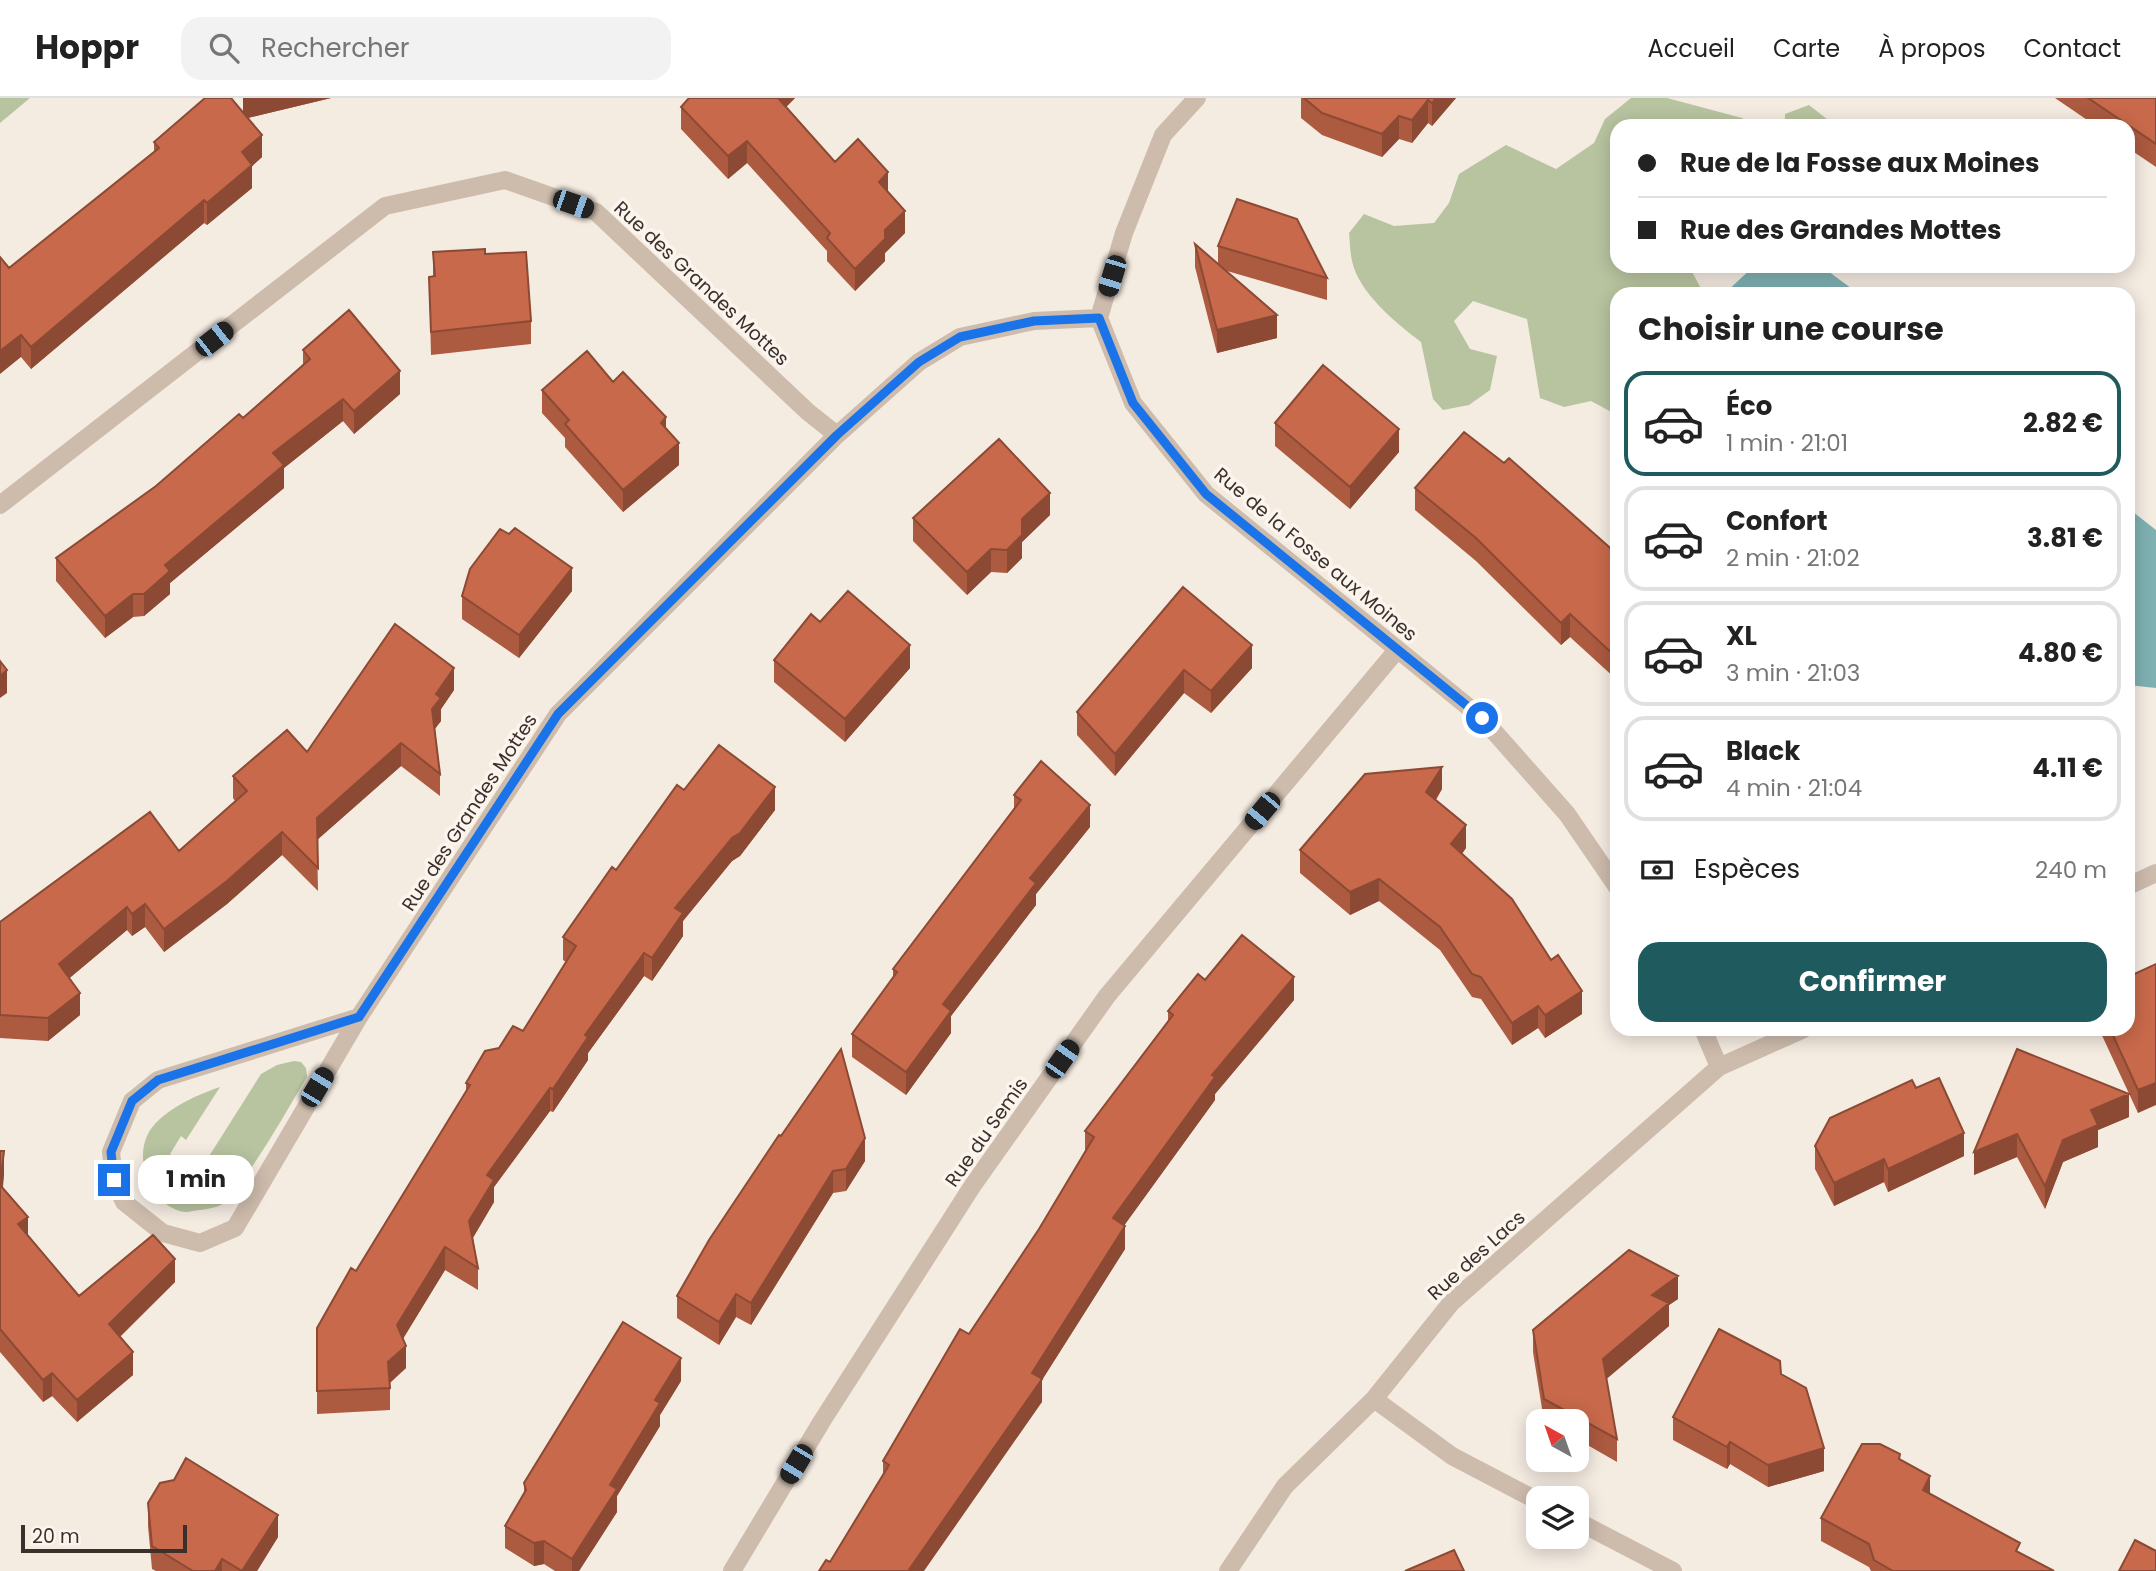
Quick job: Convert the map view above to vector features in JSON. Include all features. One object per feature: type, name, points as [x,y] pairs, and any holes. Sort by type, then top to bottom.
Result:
[{"type":"street","points":[[1099,318],[1124,233],[1163,135],[1197,98]]},
{"type":"street","name":"Rue des Grandes Mottes","points":[[0,505],[385,206],[505,180],[596,212],[808,412],[837,435]]},
{"type":"street","name":"Rue des Grandes Mottes","points":[[359,1017],[158,1080],[132,1101],[111,1152],[114,1180],[124,1202],[163,1233],[200,1243],[235,1228],[359,1017],[558,714],[837,435],[919,362],[960,337],[1034,321],[1099,318]]},
{"type":"street","name":"Rue de la Fosse aux Moines","points":[[1099,318],[1133,403],[1206,494],[1482,718],[1567,814],[1610,877]]},
{"type":"street","name":"Rue du Semis","points":[[732,1571],[822,1421],[973,1185],[1107,996],[1397,650]]},
{"type":"street","points":[[2135,883],[2156,873]]},
{"type":"street","points":[[1706,1036],[1720,1067]]},
{"type":"street","name":"Rue des Lacs","points":[[1228,1571],[1285,1486],[1374,1399],[1451,1303],[1720,1067],[1789,1036]]},
{"type":"street","points":[[1374,1399],[1452,1456],[1526,1495]]},
{"type":"street","points":[[1589,1527],[1672,1571]]},
{"type":"green space","points":[[0,98],[30,98],[0,123]]},
{"type":"green space","points":[[1631,98],[1667,98],[1744,119],[1610,119],[1610,273],[1693,273],[1700,287],[1610,287],[1610,411],[1591,401],[1564,407],[1540,398],[1527,319],[1473,301],[1454,321],[1470,349],[1497,356],[1490,390],[1469,405],[1443,410],[1433,399],[1421,342],[1370,296],[1356,273],[1351,258],[1349,233],[1364,214],[1394,226],[1434,223],[1449,203],[1459,174],[1506,145],[1556,169],[1594,143],[1605,119]]},
{"type":"green space","points":[[1809,105],[1827,119],[1785,119],[1785,114]]},
{"type":"green space","points":[[301,1062],[306,1068],[307,1077],[231,1198],[217,1206],[187,1212],[174,1209],[164,1202],[150,1183],[143,1159],[147,1136],[152,1127],[179,1105],[220,1087],[186,1140],[181,1136],[170,1154],[199,1172],[261,1074],[277,1065]]},
{"type":"water","points":[[1746,273],[1830,273],[1850,287],[1732,287]]},
{"type":"water","points":[[2135,514],[2156,530],[2156,688],[2135,686]]},
{"type":"building","points":[[205,98],[231,98],[262,135],[242,152],[252,165],[207,203],[204,200],[31,347],[21,335],[0,351],[0,257],[9,268],[159,148],[154,142]]},
{"type":"building","points":[[689,98],[778,98],[835,162],[858,139],[888,172],[879,182],[905,211],[885,230],[885,239],[855,269],[827,238],[830,233],[747,141],[728,156],[681,107]]},
{"type":"building","points":[[1304,98],[1436,98],[1432,103],[1428,100],[1412,120],[1399,116],[1382,134],[1322,113]]},
{"type":"building","points":[[2088,98],[2156,98],[2156,144],[2135,130],[2135,119],[2119,119]]},
{"type":"building","points":[[1237,199],[1297,219],[1327,278],[1218,246]]},
{"type":"building","points":[[1195,244],[1277,315],[1217,330]]},
{"type":"building","points":[[485,249],[485,254],[526,252],[531,321],[431,332],[429,277],[435,276],[433,252]]},
{"type":"building","points":[[349,310],[400,371],[354,411],[343,399],[273,453],[284,465],[165,565],[170,571],[144,594],[133,594],[105,616],[56,558],[156,486],[239,414],[243,418],[310,359],[303,350]]},
{"type":"building","points":[[587,351],[613,382],[623,372],[666,417],[661,423],[679,443],[623,490],[565,424],[569,420],[542,390]]},
{"type":"building","points":[[1323,365],[1399,429],[1350,487],[1275,423]]},
{"type":"building","points":[[1464,432],[1504,463],[1509,458],[1610,548],[1610,651],[1570,614],[1561,623],[1476,538],[1415,488]]},
{"type":"building","points":[[999,439],[1050,493],[1022,519],[1022,535],[1007,550],[991,549],[967,572],[913,518]]},
{"type":"building","points":[[515,528],[572,568],[519,635],[462,596],[470,569],[500,529],[509,534]]},
{"type":"building","points":[[1183,587],[1252,645],[1211,691],[1184,670],[1115,754],[1077,712]]},
{"type":"building","points":[[848,591],[910,645],[845,719],[774,660],[811,614],[820,622]]},
{"type":"building","points":[[395,624],[454,668],[436,694],[441,698],[432,709],[440,774],[401,743],[317,818],[318,868],[282,832],[227,881],[164,929],[145,904],[132,914],[127,907],[59,964],[80,993],[48,1018],[0,1015],[0,922],[150,812],[179,851],[247,791],[233,776],[287,730],[307,752]]},
{"type":"building","points":[[0,661],[7,670],[0,676]]},
{"type":"building","points":[[719,745],[775,787],[740,833],[732,838],[675,908],[683,913],[652,958],[644,953],[585,1035],[588,1037],[553,1089],[550,1088],[487,1175],[494,1180],[469,1221],[478,1268],[445,1247],[397,1325],[406,1346],[388,1362],[390,1388],[317,1391],[317,1328],[351,1268],[356,1271],[470,1085],[466,1083],[485,1051],[499,1048],[513,1026],[523,1031],[576,946],[563,937],[612,867],[616,870],[677,785],[684,790]]},
{"type":"building","points":[[1041,761],[1090,805],[1030,878],[1036,883],[943,1004],[951,1011],[906,1072],[852,1034],[897,972],[893,969],[1021,800],[1014,795]]},
{"type":"building","points":[[1442,767],[1426,792],[1466,825],[1451,844],[1512,899],[1551,960],[1558,955],[1582,991],[1545,1015],[1538,1006],[1512,1023],[1481,977],[1472,974],[1440,927],[1379,879],[1350,892],[1300,850],[1365,774]]},
{"type":"building","points":[[1242,935],[1294,977],[1212,1075],[1215,1077],[1113,1218],[1125,1226],[1032,1373],[1042,1379],[908,1571],[819,1571],[826,1560],[830,1562],[889,1465],[883,1461],[960,1329],[969,1334],[1039,1229],[1094,1137],[1085,1131],[1173,1015],[1168,1011],[1198,974],[1205,980]]},
{"type":"building","points":[[2156,964],[2156,1083],[2138,1090],[2113,1036],[2135,1036],[2135,974]]},
{"type":"building","points":[[841,1049],[865,1138],[846,1169],[833,1171],[751,1303],[736,1294],[719,1322],[677,1296],[709,1240],[779,1135],[781,1136]]},
{"type":"building","points":[[2017,1049],[2129,1094],[2091,1110],[2098,1125],[2063,1140],[2045,1186],[2017,1134],[1974,1152]]},
{"type":"building","points":[[1939,1078],[1964,1133],[1888,1169],[1884,1159],[1834,1183],[1815,1146],[1830,1118],[1912,1080],[1916,1088]]},
{"type":"building","points":[[0,1151],[4,1151],[0,1185]]},
{"type":"building","points":[[0,1185],[28,1217],[18,1224],[79,1296],[153,1235],[175,1259],[109,1324],[133,1352],[77,1400],[52,1373],[43,1380],[0,1329]]},
{"type":"building","points":[[1629,1250],[1678,1276],[1652,1295],[1669,1303],[1603,1359],[1617,1439],[1589,1424],[1589,1409],[1562,1409],[1544,1399],[1533,1330]]},
{"type":"building","points":[[623,1322],[681,1358],[655,1400],[660,1403],[610,1485],[617,1489],[572,1559],[544,1541],[534,1543],[505,1526],[526,1490],[524,1483]]},
{"type":"building","points":[[1719,1329],[1780,1361],[1781,1374],[1806,1388],[1824,1448],[1768,1465],[1730,1442],[1727,1447],[1673,1417]]},
{"type":"building","points":[[1862,1444],[1880,1444],[1900,1454],[1899,1459],[1930,1476],[1923,1490],[2020,1543],[2016,1551],[2054,1571],[1893,1571],[1874,1560],[1869,1544],[1821,1518]]},
{"type":"building","points":[[186,1458],[278,1515],[242,1571],[222,1559],[215,1571],[193,1571],[152,1546],[148,1503],[160,1483],[174,1480]]},
{"type":"building","points":[[2135,1540],[2156,1551],[2156,1571],[2119,1571]]},
{"type":"building","points":[[1454,1550],[1464,1571],[1405,1571]]},
{"type":"route","points":[[114,1180],[111,1152],[132,1101],[158,1080],[359,1017],[558,714],[837,435],[919,362],[960,337],[1034,321],[1099,318],[1133,403],[1206,494],[1482,718]]}]
